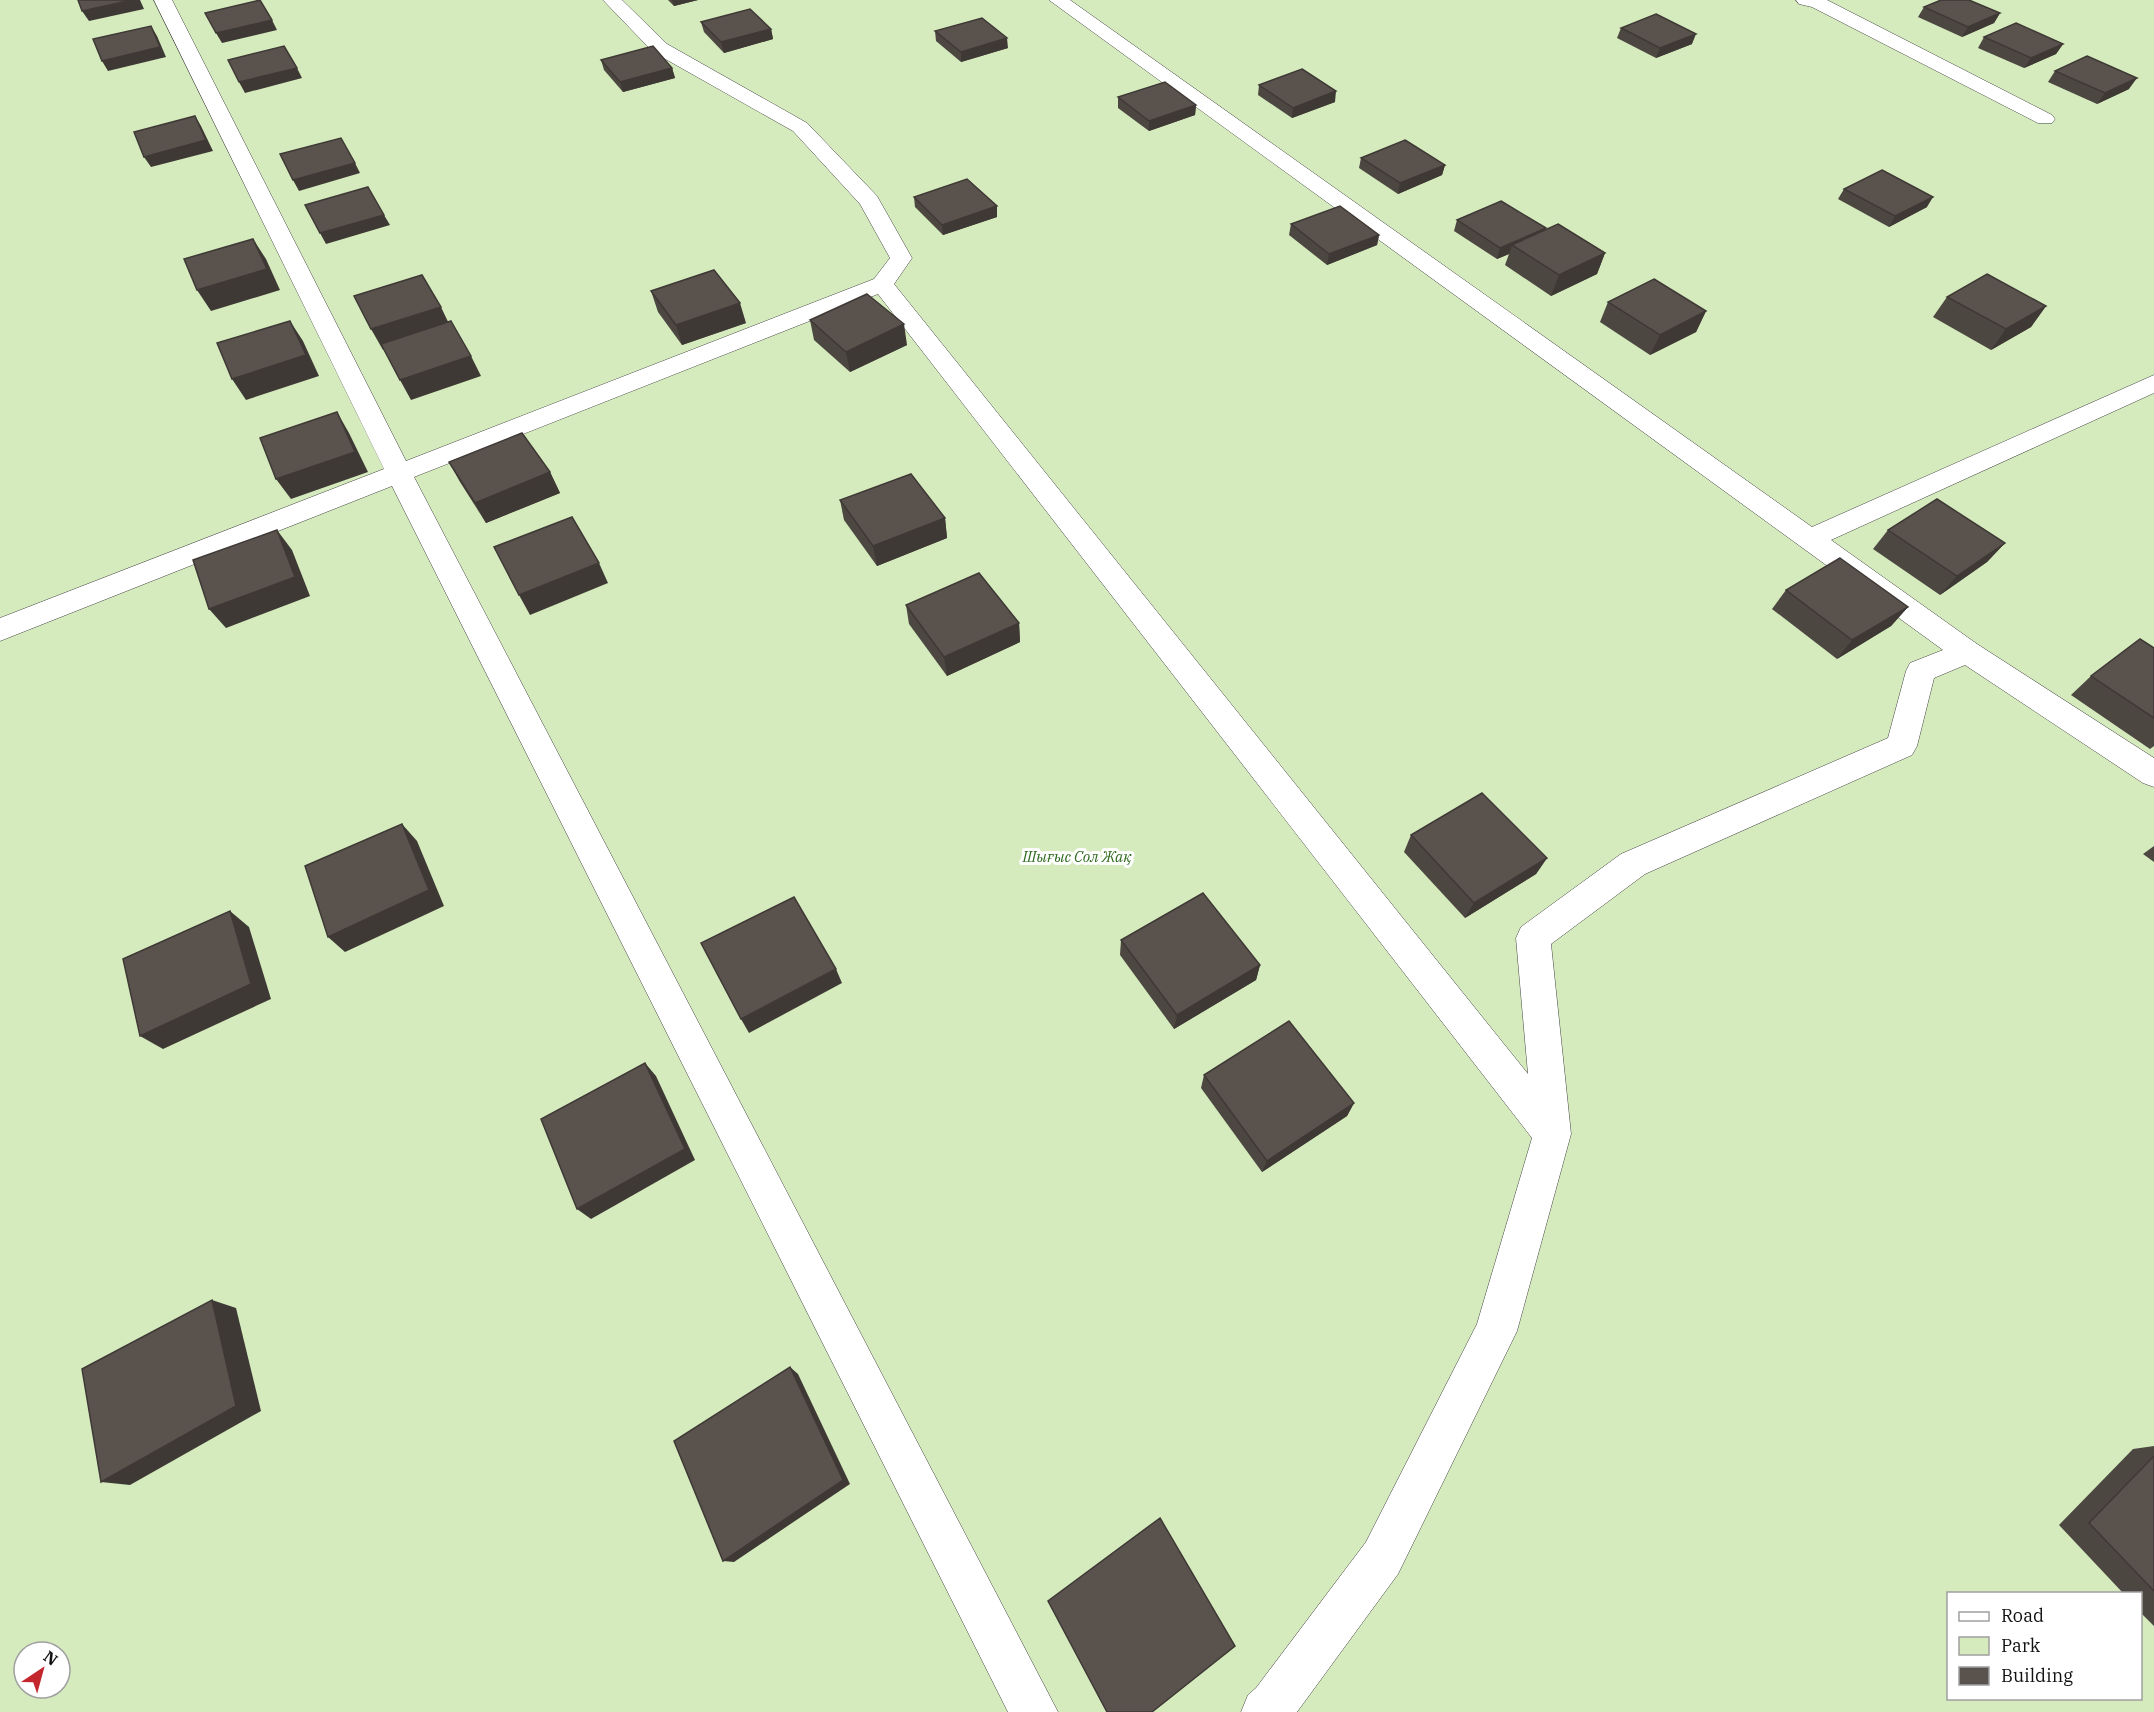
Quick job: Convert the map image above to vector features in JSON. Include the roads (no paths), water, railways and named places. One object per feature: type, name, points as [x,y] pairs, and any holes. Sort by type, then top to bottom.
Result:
[{"type":"street","points":[[162,0],[399,473],[1034,1712]]},
{"type":"street","points":[[0,630],[882,284],[901,258],[868,201],[800,127],[660,48],[612,0]]},
{"type":"street","points":[[1058,0],[1967,652],[2154,774]]},
{"type":"street","points":[[1805,0],[1817,2],[2045,119]]},
{"type":"street","points":[[882,284],[1552,1134]]},
{"type":"street","points":[[1810,539],[2154,383]]},
{"type":"street","points":[[1265,1712],[1273,1705],[1382,1558],[1496,1331],[1552,1134],[1533,938],[1633,864],[1901,746],[1922,671],[1967,652]]},
{"type":"park label","name":"Шығыс Сол Жақ","points":[[1077,856]]}]
